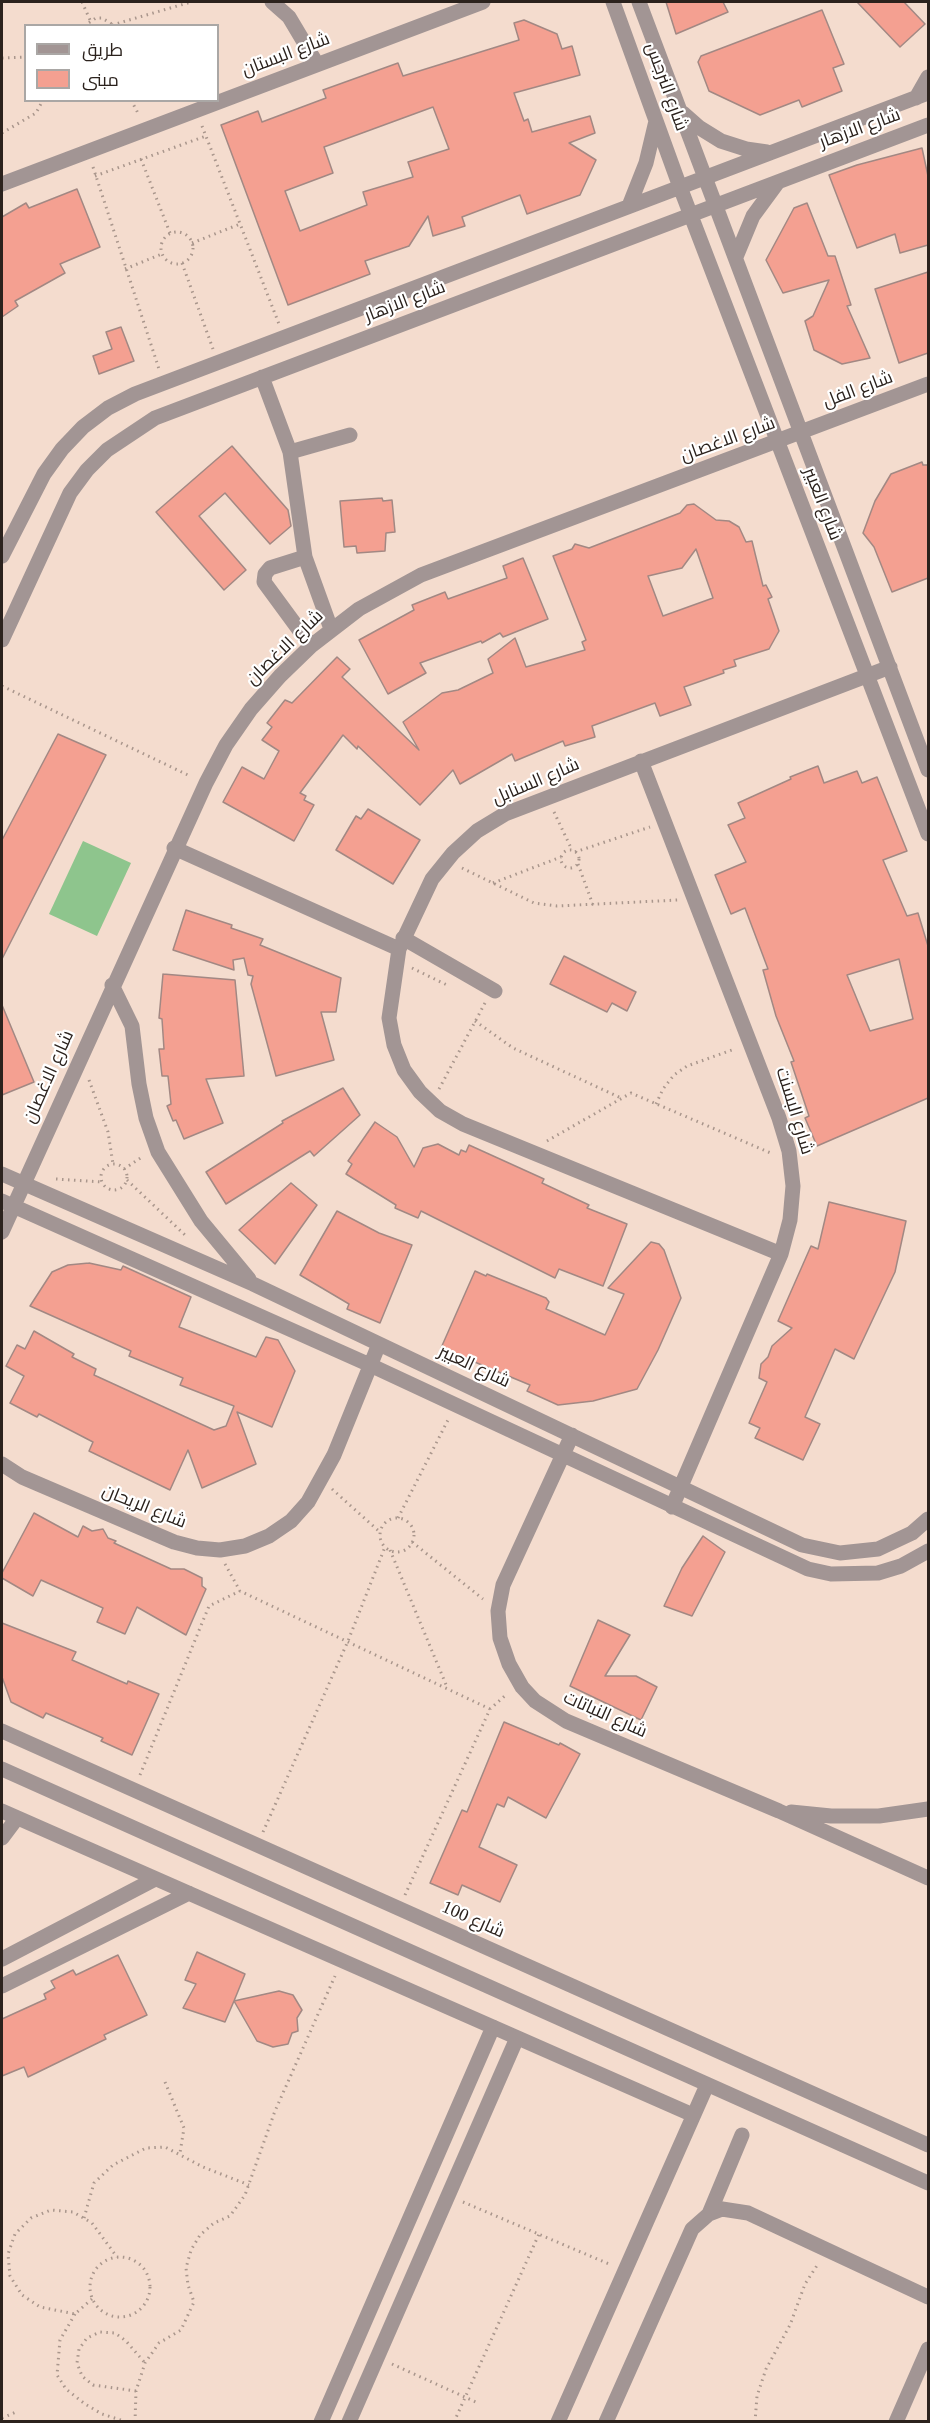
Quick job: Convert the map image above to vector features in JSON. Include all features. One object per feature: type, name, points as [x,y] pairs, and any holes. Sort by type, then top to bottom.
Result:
[{"type":"street","points":[[272,2],[289,17],[317,64]]},
{"type":"street","name":"شارع البستان","points":[[219,101],[483,2]]},
{"type":"street","name":"شارع النرجس","points":[[613,2],[657,118],[680,187]]},
{"type":"street","name":"شارع النرجس","points":[[639,2],[706,177]]},
{"type":"street","points":[[922,95],[928,77]]},
{"type":"street","name":"شارع الازهار","points":[[2,556],[44,474],[62,449],[83,427],[108,408],[135,394],[922,95]]},
{"type":"street","name":"شارع البستان","points":[[2,184],[217,102]]},
{"type":"street","points":[[681,111],[700,128],[721,141],[746,150],[770,153]]},
{"type":"street","points":[[629,206],[646,163],[657,118]]},
{"type":"street","name":"شارع الازهار","points":[[2,640],[66,502],[87,470],[100,456],[130,432],[155,418],[928,125]]},
{"type":"street","points":[[909,132],[928,136]]},
{"type":"street","name":"شارع العبير","points":[[706,177],[928,768]]},
{"type":"street","points":[[736,257],[753,216],[780,180]]},
{"type":"street","name":"شارع العبير","points":[[680,187],[928,834]]},
{"type":"street","points":[[262,377],[290,452],[305,557],[331,629]]},
{"type":"street","name":"شارع الفل","points":[[802,433],[928,384]]},
{"type":"street","name":"شارع الاغصان","points":[[24,1180],[174,848],[206,783],[226,745],[251,709],[279,676],[331,629],[380,597],[421,575],[802,433]]},
{"type":"street","points":[[290,452],[350,435]]},
{"type":"street","points":[[305,557],[270,568],[265,574],[264,582],[311,646]]},
{"type":"street","name":"شارع السنابل","points":[[781,1254],[464,1124],[431,1103],[404,1070],[394,1045],[389,1018],[399,949],[432,879],[477,831],[505,814],[890,667]]},
{"type":"street","name":"شارع البسنت","points":[[641,761],[779,1118],[793,1185],[790,1220],[781,1254],[672,1507]]},
{"type":"street","points":[[174,848],[495,991]]},
{"type":"street","points":[[112,985],[132,1026],[139,1084],[157,1147],[201,1221],[253,1284]]},
{"type":"street","name":"شارع العبير","points":[[2,1174],[24,1180],[253,1284],[802,1545],[821,1551],[859,1553],[878,1549],[912,1533],[928,1519]]},
{"type":"street","points":[[2,1232],[7,1204],[24,1180]]},
{"type":"street","points":[[7,1204],[370,1365],[786,1560],[831,1574],[878,1573],[901,1566],[928,1551]]},
{"type":"street","name":"شارع الريحان","points":[[2,1464],[22,1477],[174,1542],[197,1548],[220,1550],[254,1542],[269,1536],[291,1521],[308,1502],[321,1480],[379,1344]]},
{"type":"street","name":"شارع النباتات","points":[[572,1435],[503,1585],[498,1611],[503,1647],[508,1664],[522,1687],[535,1701],[566,1721],[779,1811],[928,1878]]},
{"type":"street","name":"شارع 100","points":[[2,1731],[928,2145]]},
{"type":"street","points":[[2,1769],[928,2183]]},
{"type":"street","points":[[779,1811],[831,1816],[879,1816],[928,1809]]},
{"type":"street","points":[[2,1811],[693,2115]]},
{"type":"street","points":[[2,1838],[17,1818]]},
{"type":"street","points":[[2,1959],[155,1879]]},
{"type":"street","points":[[2,1986],[189,1893]]},
{"type":"street","points":[[321,2421],[493,2027]]},
{"type":"street","points":[[349,2421],[517,2038]]},
{"type":"street","points":[[558,2421],[707,2085]]},
{"type":"street","points":[[709,2214],[742,2135]]},
{"type":"street","points":[[606,2421],[692,2229],[709,2214],[722,2209],[748,2213],[928,2297]]},
{"type":"street","points":[[366,2318],[389,2328]]},
{"type":"street","points":[[896,2421],[928,2349]]},
{"type":"path","points":[[82,2],[90,20]]},
{"type":"path","points":[[116,24],[191,2]]},
{"type":"path","points":[[86,24],[90,20],[102,18],[111,24]]},
{"type":"path","points":[[2,58],[24,57]]},
{"type":"path","points":[[2,133],[36,113],[42,102]]},
{"type":"path","points":[[196,110],[284,337]]},
{"type":"path","points":[[95,176],[206,135]]},
{"type":"path","points":[[87,151],[163,383]]},
{"type":"path","points":[[141,159],[170,233]]},
{"type":"path","points":[[192,243],[240,224]]},
{"type":"path","points":[[183,232],[192,243],[192,253],[182,263],[171,263],[162,255],[162,242],[170,233],[183,232]]},
{"type":"path","points":[[125,269],[162,255]]},
{"type":"path","points":[[182,263],[218,362]]},
{"type":"path","points":[[2,686],[206,783]]},
{"type":"path","points":[[547,797],[573,851],[593,904]]},
{"type":"path","points":[[493,883],[561,857],[565,852],[664,822]]},
{"type":"path","points":[[561,857],[567,867],[578,863]]},
{"type":"path","points":[[447,861],[534,903],[557,906],[694,900]]},
{"type":"path","points":[[399,949],[456,989]]},
{"type":"path","points":[[431,1103],[485,1003],[475,998]]},
{"type":"path","points":[[475,1021],[513,1048],[621,1098]]},
{"type":"path","points":[[656,1104],[674,1075],[687,1066],[730,1051]]},
{"type":"path","points":[[78,1060],[95,1091],[108,1132],[113,1164]]},
{"type":"path","points":[[530,1151],[631,1093],[790,1162]]},
{"type":"path","points":[[124,1169],[157,1147]]},
{"type":"path","points":[[113,1164],[124,1169]]},
{"type":"path","points":[[102,1182],[104,1169],[113,1164]]},
{"type":"path","points":[[124,1169],[127,1180],[189,1239]]},
{"type":"path","points":[[24,1180],[102,1182],[109,1189],[114,1190],[124,1185],[127,1180]]},
{"type":"path","points":[[398,1518],[456,1405]]},
{"type":"path","points":[[258,1844],[348,1641],[385,1547],[380,1532],[321,1480]]},
{"type":"path","points":[[380,1532],[387,1521],[398,1518],[410,1524],[414,1536],[412,1542],[403,1551],[390,1550],[385,1547]]},
{"type":"path","points":[[412,1542],[498,1611]]},
{"type":"path","points":[[390,1550],[447,1688]]},
{"type":"path","points":[[230,1577],[240,1591],[490,1708]]},
{"type":"path","points":[[134,1790],[209,1606],[240,1591]]},
{"type":"path","points":[[399,1908],[490,1708],[503,1696],[522,1687]]},
{"type":"path","points":[[135,2421],[136,2391],[145,2363],[159,2343],[181,2330],[194,2302],[187,2276],[191,2250],[200,2235],[214,2223],[230,2216],[238,2208],[249,2185],[275,2111],[342,1961]]},
{"type":"path","points":[[165,2082],[184,2127],[180,2153]]},
{"type":"path","points":[[84,2217],[94,2183],[113,2165],[146,2148],[165,2147],[203,2167],[249,2185]]},
{"type":"path","points":[[448,2195],[624,2271]]},
{"type":"path","points":[[75,2314],[40,2307],[22,2295],[10,2276],[8,2254],[15,2234],[31,2218],[51,2210],[73,2212],[93,2223],[117,2257]]},
{"type":"path","points":[[454,2421],[539,2234]]},
{"type":"path","points":[[755,2421],[758,2396],[766,2369],[790,2325],[805,2284],[827,2250]]},
{"type":"path","points":[[117,2257],[135,2262],[143,2268],[150,2285],[146,2303],[132,2315],[113,2316],[104,2313],[92,2299],[90,2280],[100,2264],[117,2257]]},
{"type":"path","points":[[92,2299],[75,2314],[60,2340],[57,2375],[66,2389],[86,2404],[102,2414],[128,2421]]},
{"type":"path","points":[[136,2391],[93,2385],[82,2376],[77,2363],[79,2349],[87,2338],[100,2332],[114,2333],[126,2341],[145,2363]]},
{"type":"path","points":[[376,2357],[478,2403]]},
{"type":"path","points":[[2,2418],[16,2412]]},
{"type":"green space","points":[[83,841],[131,863],[97,936],[49,914]]},
{"type":"building","points":[[666,2],[723,2],[728,12],[676,34]]},
{"type":"building","points":[[857,2],[904,2],[925,24],[900,47]]},
{"type":"building","points":[[822,10],[844,64],[833,68],[842,91],[802,107],[799,100],[760,115],[709,91],[698,62],[701,56]]},
{"type":"building","points":[[524,20],[557,34],[562,49],[572,46],[580,75],[514,93],[524,121],[528,119],[532,132],[590,116],[595,133],[569,143],[596,160],[580,195],[527,214],[520,195],[462,217],[465,226],[433,236],[428,216],[409,246],[365,261],[370,274],[288,305],[221,125],[258,111],[262,122],[326,98],[323,90],[398,63],[403,76],[519,40],[514,23]],"holes":[[[433,107],[449,149],[408,162],[413,177],[363,192],[367,205],[300,231],[285,191],[333,173],[324,147]]]},
{"type":"building","points":[[922,148],[928,176],[928,245],[900,253],[895,234],[857,248],[829,175]]},
{"type":"building","points":[[77,189],[100,247],[60,264],[65,273],[15,301],[18,306],[2,317],[2,217],[26,203],[29,208]]},
{"type":"building","points":[[807,203],[828,256],[835,256],[851,305],[847,306],[870,358],[842,364],[814,350],[805,321],[813,316],[829,280],[783,293],[766,260],[794,208]]},
{"type":"building","points":[[928,272],[928,353],[899,363],[875,289]]},
{"type":"building","points":[[121,327],[134,361],[99,374],[93,356],[112,349],[106,332]]},
{"type":"building","points":[[232,446],[288,510],[291,526],[270,544],[225,493],[199,516],[246,570],[224,590],[156,512]]},
{"type":"building","points":[[922,462],[923,465],[928,465],[928,578],[892,592],[874,547],[863,533],[875,501],[891,474]]},
{"type":"building","points":[[382,498],[383,501],[392,500],[395,532],[386,533],[385,551],[357,553],[356,546],[344,547],[340,501]]},
{"type":"building","points":[[694,504],[716,520],[729,521],[739,527],[746,542],[752,541],[763,586],[766,585],[772,597],[768,599],[779,631],[769,649],[734,660],[736,666],[723,670],[724,673],[684,687],[691,705],[660,716],[655,703],[592,726],[595,737],[565,746],[563,741],[515,761],[512,754],[460,784],[453,770],[420,805],[358,746],[357,749],[343,735],[300,793],[306,796],[304,800],[314,805],[294,841],[223,802],[242,767],[264,779],[279,751],[262,740],[272,727],[267,723],[285,700],[292,703],[337,657],[350,669],[342,677],[419,750],[403,722],[442,693],[458,690],[493,673],[488,659],[515,638],[526,667],[585,650],[582,642],[586,640],[553,556],[572,549],[575,544],[589,548],[680,513],[687,505]],"holes":[[[696,549],[713,598],[663,616],[648,576],[682,568]]]},
{"type":"building","points":[[523,558],[548,619],[503,637],[500,633],[482,643],[481,641],[420,663],[426,673],[388,694],[359,640],[414,610],[412,605],[445,592],[448,599],[507,578],[503,566]]},
{"type":"building","points":[[58,734],[106,755],[2,959],[2,840]]},
{"type":"building","points":[[818,766],[824,783],[857,771],[862,783],[877,777],[907,851],[883,860],[907,916],[918,913],[928,946],[928,1098],[817,1146],[805,1118],[809,1116],[791,1062],[794,1061],[776,1016],[763,970],[768,969],[745,908],[731,914],[715,875],[746,862],[728,825],[745,818],[738,803],[791,779],[790,777]],"holes":[[[899,959],[913,1019],[870,1031],[847,975]]]},
{"type":"building","points":[[368,809],[420,840],[393,884],[336,850],[356,816],[361,819]]},
{"type":"building","points":[[186,910],[232,925],[231,928],[263,939],[260,945],[341,978],[336,1012],[321,1012],[334,1060],[276,1076],[251,984],[253,976],[248,975],[244,958],[233,960],[234,970],[173,950]]},
{"type":"building","points":[[564,956],[636,992],[627,1011],[612,1003],[607,1012],[550,984]]},
{"type":"building","points":[[163,974],[235,980],[244,1076],[206,1079],[223,1123],[184,1139],[167,1106],[171,1104],[168,1076],[162,1076],[159,1049],[164,1049],[162,1019],[159,1018]]},
{"type":"building","points":[[2,1005],[34,1082],[2,1095]]},
{"type":"building","points":[[343,1088],[360,1115],[314,1156],[310,1151],[226,1204],[206,1172],[283,1123],[282,1121]]},
{"type":"building","points":[[375,1122],[397,1137],[414,1167],[423,1148],[438,1144],[459,1155],[461,1150],[466,1152],[469,1145],[544,1179],[542,1183],[589,1205],[587,1208],[627,1224],[603,1286],[559,1269],[555,1278],[421,1211],[418,1218],[395,1208],[396,1205],[346,1174],[352,1164],[348,1161]]},
{"type":"building","points":[[291,1183],[317,1205],[275,1264],[239,1230]]},
{"type":"building","points":[[829,1202],[906,1221],[895,1272],[854,1359],[835,1349],[805,1417],[820,1424],[803,1460],[755,1438],[760,1428],[749,1423],[767,1382],[759,1378],[761,1364],[768,1357],[772,1346],[792,1328],[778,1321],[811,1246],[818,1249]]},
{"type":"building","points":[[337,1211],[379,1233],[412,1245],[380,1323],[347,1309],[349,1304],[300,1275]]},
{"type":"building","points":[[651,1242],[659,1244],[664,1250],[681,1298],[658,1350],[637,1389],[593,1401],[558,1405],[527,1391],[530,1385],[441,1348],[475,1271],[546,1298],[549,1302],[546,1309],[605,1335],[624,1294],[608,1288]]},
{"type":"building","points":[[89,1263],[121,1270],[123,1266],[191,1297],[179,1327],[256,1357],[266,1337],[278,1340],[295,1371],[272,1427],[237,1412],[256,1464],[202,1488],[188,1450],[170,1490],[89,1451],[93,1442],[39,1414],[37,1417],[10,1403],[24,1376],[6,1366],[17,1345],[25,1349],[34,1331],[74,1354],[72,1357],[96,1369],[94,1375],[214,1430],[226,1426],[234,1406],[180,1385],[183,1378],[129,1356],[131,1351],[30,1306],[52,1272],[68,1265]]},
{"type":"building","points":[[34,1513],[78,1537],[83,1526],[92,1531],[103,1529],[108,1538],[116,1541],[114,1543],[171,1569],[184,1569],[202,1578],[202,1586],[206,1589],[186,1635],[137,1607],[125,1634],[97,1622],[103,1608],[41,1580],[33,1596],[2,1578],[2,1573]]},
{"type":"building","points":[[703,1536],[725,1552],[692,1616],[664,1606],[682,1568]]},
{"type":"building","points":[[598,1620],[630,1635],[605,1676],[636,1676],[657,1687],[641,1720],[570,1686]]},
{"type":"building","points":[[2,1623],[76,1652],[72,1660],[127,1684],[128,1681],[159,1694],[132,1755],[101,1741],[103,1738],[46,1713],[43,1718],[11,1702],[2,1677]]},
{"type":"building","points":[[504,1722],[559,1745],[560,1743],[580,1754],[546,1818],[508,1797],[504,1807],[497,1804],[479,1847],[517,1865],[500,1902],[462,1885],[458,1895],[430,1883],[462,1810],[467,1812]]},
{"type":"building","points":[[197,1952],[245,1974],[225,2022],[183,2008],[196,1984],[185,1980]]},
{"type":"building","points":[[118,1955],[147,2015],[104,2035],[106,2039],[28,2077],[24,2067],[2,2076],[2,2019],[46,1999],[44,1994],[55,1988],[51,1981],[73,1970],[76,1975]]},
{"type":"building","points":[[279,1991],[293,1995],[302,2010],[297,2018],[298,2031],[292,2033],[288,2044],[273,2047],[257,2041],[234,2001]]}]
